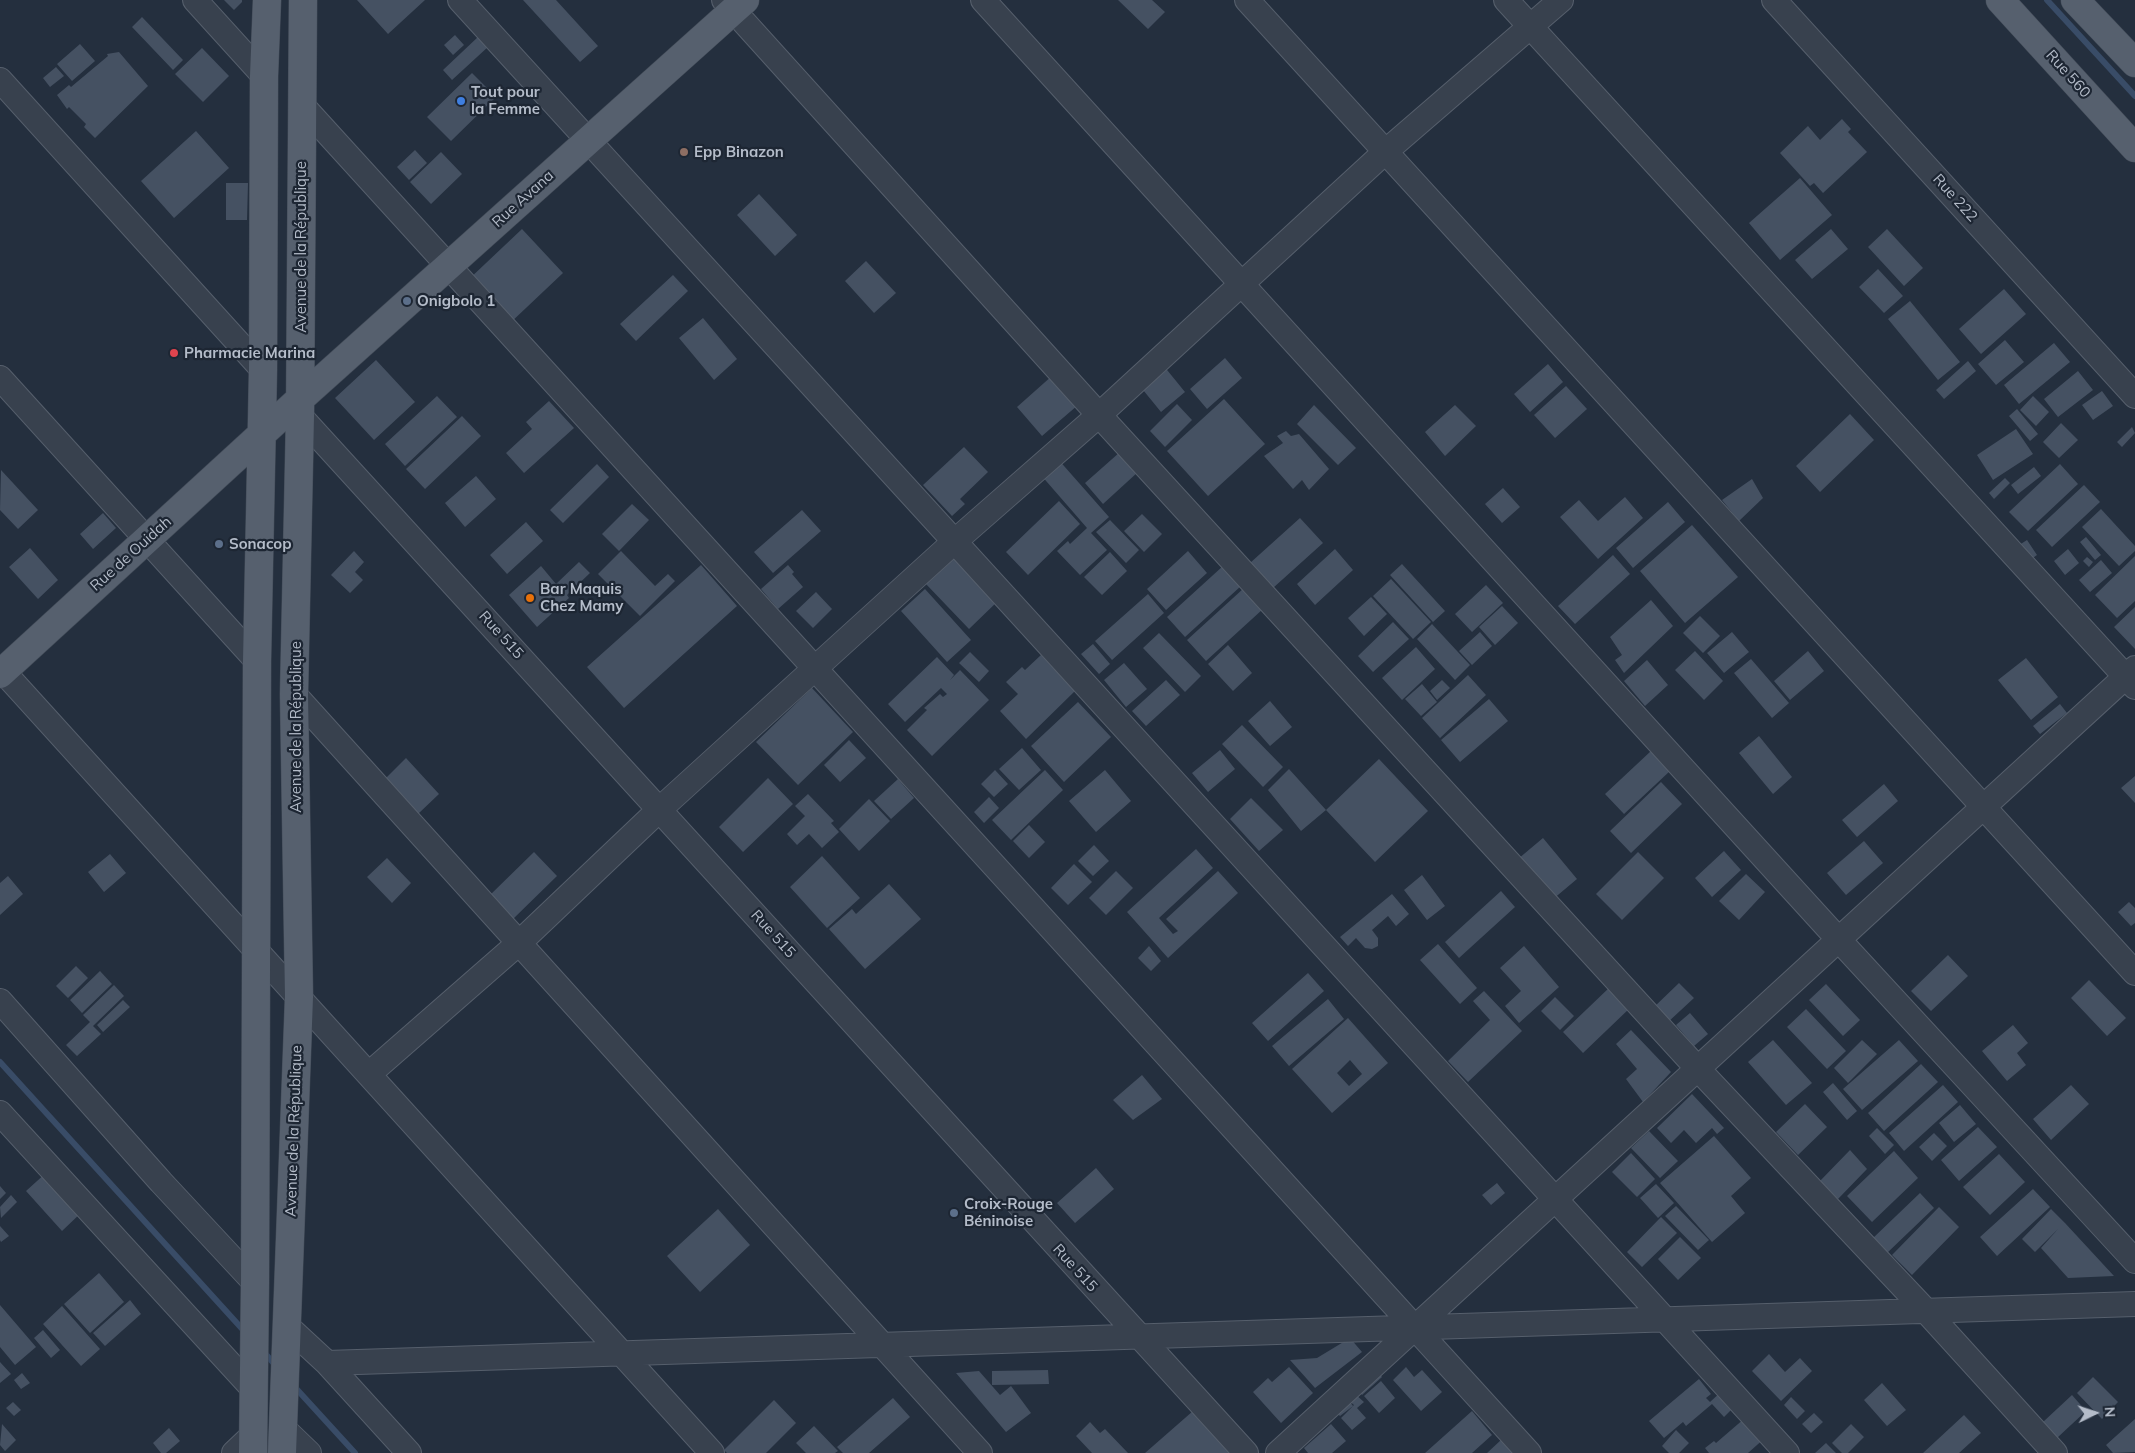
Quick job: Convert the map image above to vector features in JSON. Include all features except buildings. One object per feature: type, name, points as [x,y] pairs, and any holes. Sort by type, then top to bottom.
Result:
[{"type":"main road","points":[[246,1447],[255,1391],[254,948],[263,370],[264,76],[267,0]]},
{"type":"main road","name":"Avenue de la République","points":[[283,1441],[299,997],[294,694],[300,407],[303,0]]},
{"type":"main road","name":"Rue 560","points":[[2000,0],[2135,148]]},
{"type":"main road","points":[[2075,0],[2135,63]]},
{"type":"main road","name":"Rue Avana","points":[[300,407],[449,266],[588,140],[734,3]]},
{"type":"main road","name":"Rue de Ouidah","points":[[1,671],[262,435],[300,407]]},
{"type":"street","points":[[195,0],[264,76]]},
{"type":"street","points":[[460,0],[1787,1453]]},
{"type":"street","points":[[983,0],[1839,940],[2135,1261]]},
{"type":"street","points":[[1247,0],[2135,973]]},
{"type":"street","points":[[1278,1453],[1983,808],[2132,677],[1506,0]]},
{"type":"street","points":[[369,1074],[520,942],[660,809],[954,542],[1243,285],[1386,152],[1561,0]]},
{"type":"street","name":"Rue 222","points":[[1774,0],[2135,396]]},
{"type":"street","points":[[734,3],[1099,415],[1698,1069],[1926,1311],[2054,1453]]},
{"type":"street","points":[[0,80],[263,370]]},
{"type":"street","points":[[301,104],[1529,1453]]},
{"type":"street","points":[[0,378],[257,661]]},
{"type":"street","name":"Rue 515","points":[[300,407],[660,809],[1246,1453]]},
{"type":"street","points":[[1,671],[712,1453]]},
{"type":"street","points":[[294,694],[980,1453]]},
{"type":"street","points":[[0,1002],[161,1182],[255,1283]]},
{"type":"street","points":[[0,1113],[255,1391]]},
{"type":"street","points":[[327,1363],[2135,1304]]},
{"type":"street","points":[[287,1326],[327,1363],[409,1453]]},
{"type":"street","points":[[283,1441],[309,1453]]},
{"type":"waterway","points":[[2047,0],[2135,96]]},
{"type":"waterway","points":[[0,1062],[245,1332]]},
{"type":"waterway","points":[[262,1350],[277,1367]]},
{"type":"waterway","points":[[292,1384],[355,1453]]},
{"type":"place","name":"Tout pour la Femme","points":[[461,101]]},
{"type":"place","name":"Epp Binazon","points":[[684,152]]},
{"type":"place","name":"Onigbolo 1","points":[[407,301]]},
{"type":"place","name":"Pharmacie Marina","points":[[174,353]]},
{"type":"place","name":"Sonacop","points":[[219,544]]},
{"type":"place","name":"Bar Maquis Chez Mamy","points":[[530,598]]},
{"type":"place","name":"Croix-Rouge Béninoise","points":[[954,1213]]}]
